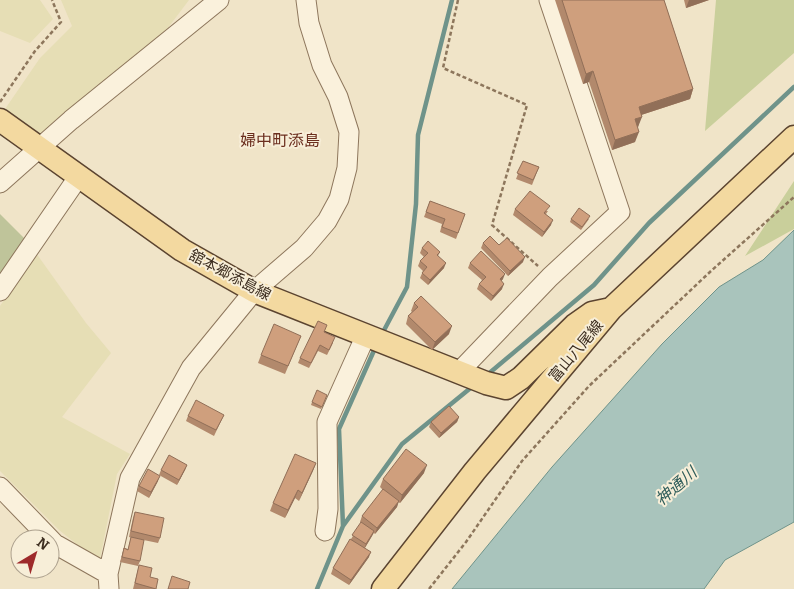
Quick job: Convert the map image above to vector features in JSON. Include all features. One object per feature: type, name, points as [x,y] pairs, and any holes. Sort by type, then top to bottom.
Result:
[{"type":"main road","name":"舘本郷添島線","points":[[0,120],[182,250],[254,292],[474,379],[506,388],[521,378],[592,312],[611,309]]},
{"type":"main road","name":"富山八尾線","points":[[383,589],[475,471],[611,309],[794,137]]},
{"type":"street","points":[[0,183],[116,82],[219,0]]},
{"type":"street","points":[[0,487],[55,544],[109,581],[130,478],[191,368],[254,292],[304,248],[327,221],[339,199],[348,168],[349,132],[338,96],[322,65],[309,23],[306,0]]},
{"type":"street","points":[[474,379],[550,277],[620,212],[549,0]]},
{"type":"street","points":[[0,290],[79,176]]},
{"type":"street","points":[[325,532],[328,508],[328,422],[366,335]]},
{"type":"path","points":[[0,102],[35,51],[61,22],[52,0]]},
{"type":"path","points":[[458,0],[443,68],[527,105],[492,225],[550,277]]},
{"type":"path","points":[[429,589],[466,542],[522,461],[589,386],[710,271],[794,197]]},
{"type":"shaded area","points":[[0,0],[40,0],[53,19],[30,43],[0,31]]},
{"type":"shaded area","points":[[61,0],[189,0],[118,94],[43,141],[3,112],[40,58],[72,26]]},
{"type":"shaded area","points":[[36,253],[86,323],[111,353],[62,417],[130,454],[117,474],[100,559],[93,557],[60,531],[0,471],[0,306]]},
{"type":"green space","points":[[716,0],[794,0],[794,53],[705,131]]},
{"type":"green space","points":[[794,181],[794,229],[745,256]]},
{"type":"green space","points":[[0,214],[27,241],[0,280]]},
{"type":"water","name":"神通川","points":[[794,230],[794,522],[725,560],[704,589],[452,589],[552,467],[662,344],[719,287],[763,260]]},
{"type":"building","points":[[562,0],[664,0],[693,89],[639,107],[642,117],[635,119],[639,132],[615,140],[593,71],[586,74]]},
{"type":"building","points":[[523,161],[539,167],[533,180],[517,173]]},
{"type":"building","points":[[530,191],[550,206],[544,213],[553,220],[544,232],[515,209]]},
{"type":"building","points":[[430,201],[465,214],[458,233],[442,227],[445,219],[426,212]]},
{"type":"building","points":[[579,208],[590,216],[582,227],[571,219]]},
{"type":"building","points":[[490,236],[499,245],[507,238],[525,257],[510,271],[483,243]]},
{"type":"building","points":[[428,241],[440,252],[437,255],[446,263],[430,280],[422,273],[427,267],[420,261],[428,253],[422,248]]},
{"type":"building","points":[[481,251],[505,274],[500,279],[504,284],[493,296],[479,284],[486,277],[470,263]]},
{"type":"building","points":[[421,296],[452,326],[435,342],[408,316],[418,307],[414,303]]},
{"type":"building","points":[[318,321],[327,325],[324,332],[335,337],[329,350],[320,345],[311,363],[300,358]]},
{"type":"building","points":[[274,324],[301,336],[288,366],[261,355]]},
{"type":"building","points":[[317,390],[327,395],[322,407],[312,402]]},
{"type":"building","points":[[196,400],[224,415],[216,430],[188,416]]},
{"type":"building","points":[[449,406],[459,417],[441,433],[431,422]]},
{"type":"building","points":[[406,449],[427,465],[402,495],[383,479]]},
{"type":"building","points":[[295,454],[316,463],[302,493],[298,490],[288,510],[273,503]]},
{"type":"building","points":[[169,455],[187,465],[179,480],[161,470]]},
{"type":"building","points":[[148,469],[160,476],[151,492],[139,486]]},
{"type":"building","points":[[383,489],[399,501],[377,528],[362,516]]},
{"type":"building","points":[[135,512],[164,518],[160,538],[131,531]]},
{"type":"building","points":[[361,522],[374,531],[366,544],[352,535]]},
{"type":"building","points":[[131,537],[144,540],[140,561],[122,557],[124,548],[128,550]]},
{"type":"building","points":[[350,539],[371,552],[351,580],[333,568]]},
{"type":"building","points":[[139,565],[152,568],[150,577],[158,579],[156,589],[135,583]]},
{"type":"building","points":[[172,576],[190,582],[188,589],[168,589]]},
{"type":"waterway","points":[[382,334],[407,287],[416,204],[418,135],[452,0]]},
{"type":"waterway","points":[[487,375],[594,285],[649,223],[794,87]]},
{"type":"waterway","points":[[343,526],[339,429],[376,346]]},
{"type":"waterway","points":[[317,589],[343,526],[402,444],[473,386]]},
{"type":"district","name":"婦中町添島","points":[[280,140]]}]
